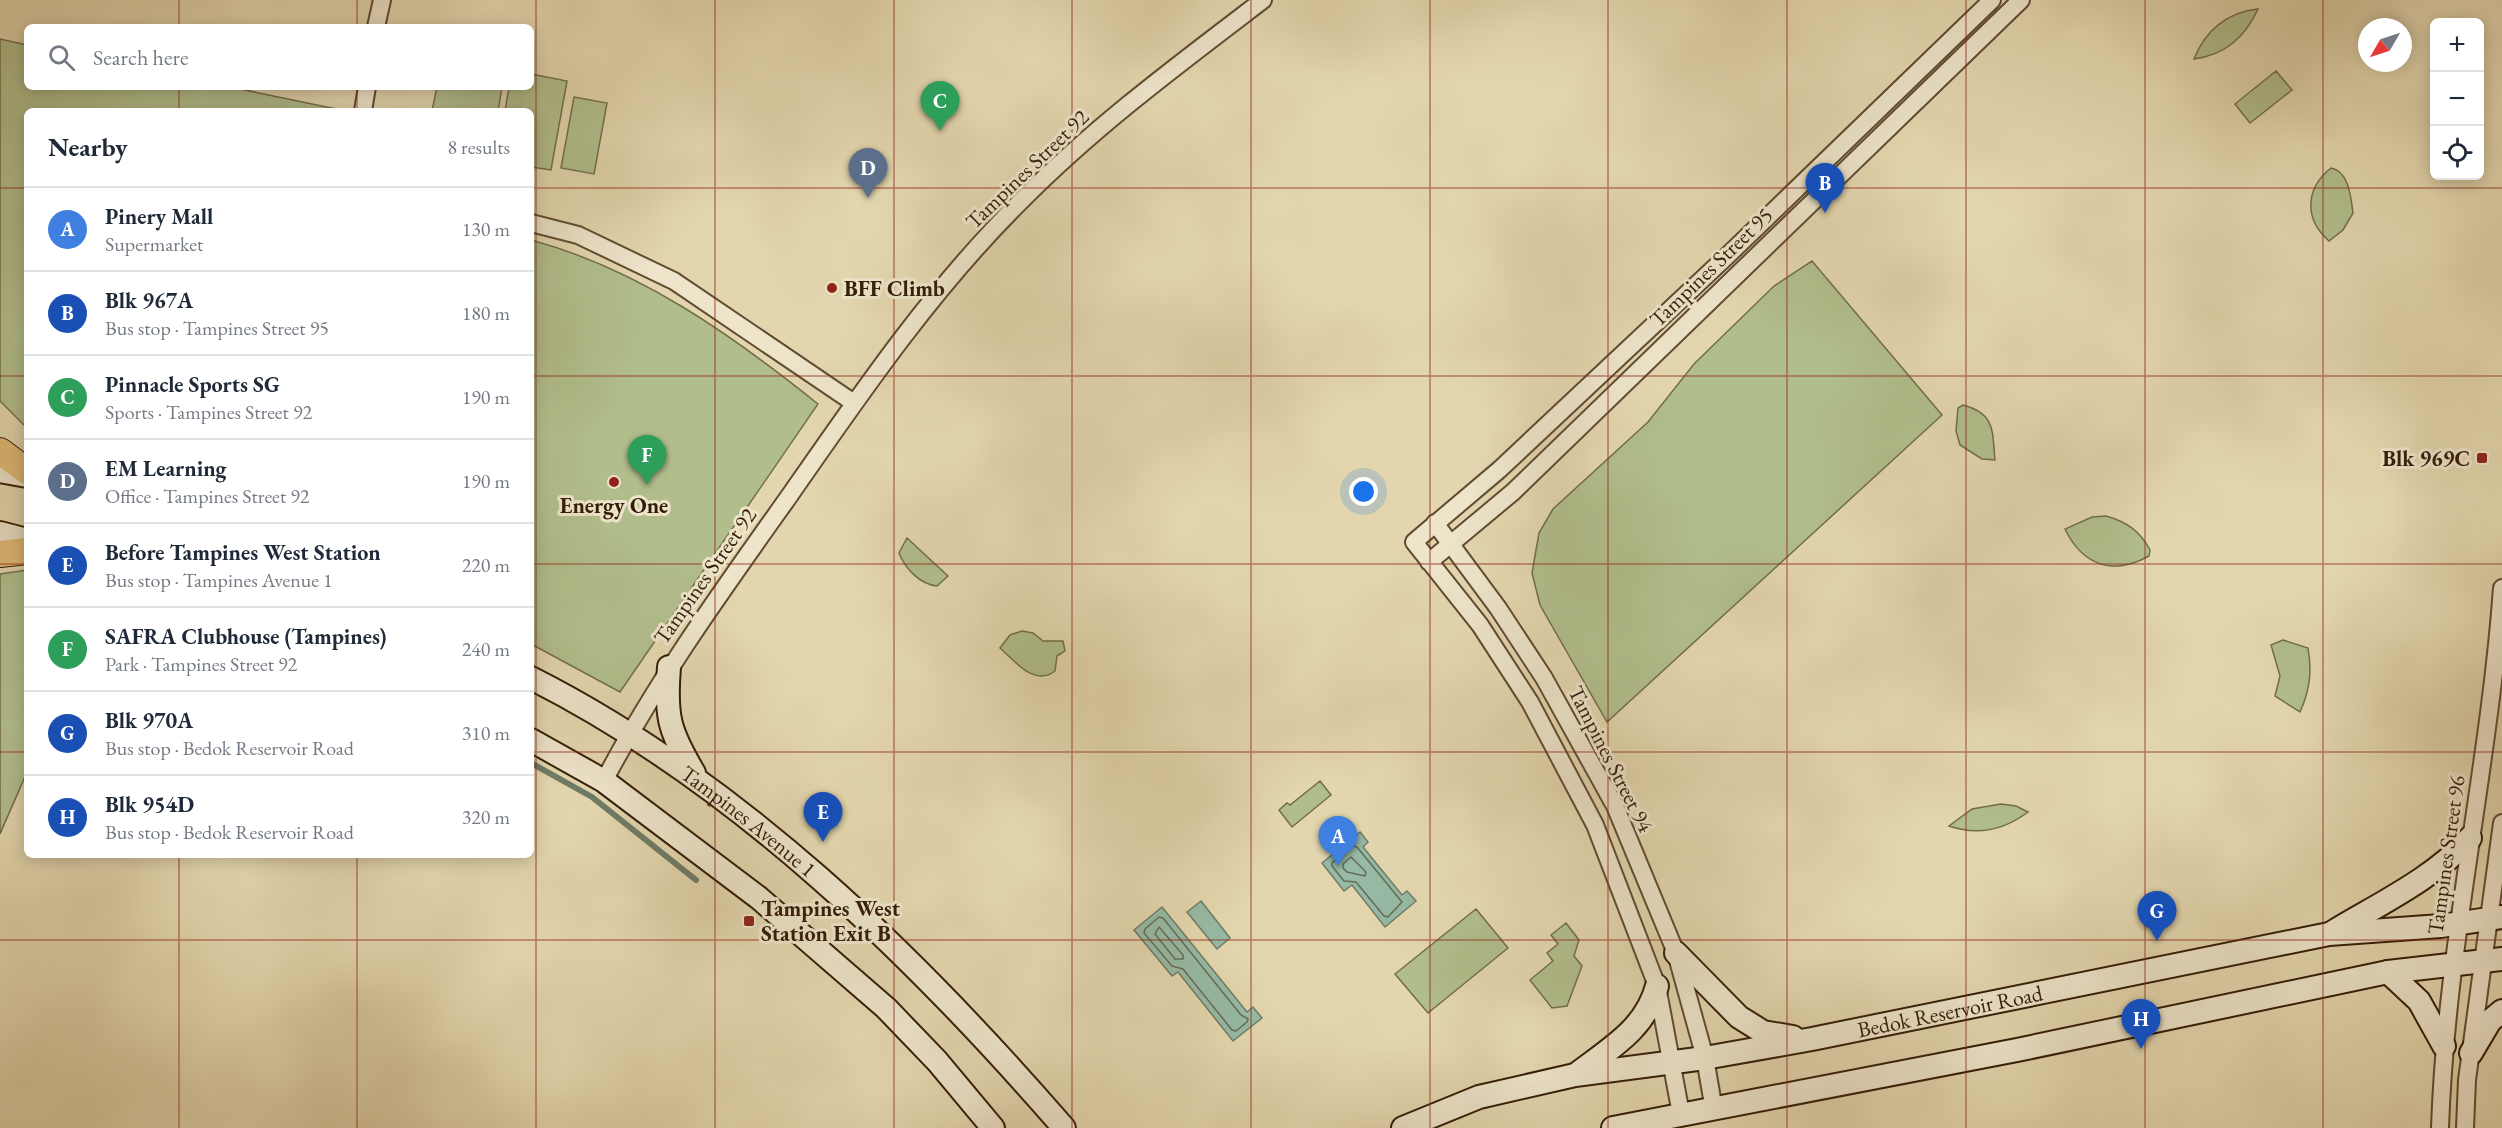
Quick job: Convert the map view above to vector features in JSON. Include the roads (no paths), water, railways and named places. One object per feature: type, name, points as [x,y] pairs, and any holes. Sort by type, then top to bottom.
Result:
[{"type":"main road","points":[[0,451],[24,469]]},
{"type":"main road","points":[[0,471],[24,476]]},
{"type":"main road","points":[[0,533],[24,539]]},
{"type":"main road","points":[[0,554],[24,551]]},
{"type":"main road","points":[[669,667],[666,705],[671,731],[698,781]]},
{"type":"main road","name":"Tampines Avenue 1","points":[[534,680],[629,732],[698,781],[813,874],[917,969],[970,1022],[1064,1128]]},
{"type":"main road","points":[[534,742],[604,781],[759,898],[836,963],[912,1034],[993,1128]]},
{"type":"main road","points":[[2329,934],[2432,872],[2454,855],[2469,838]]},
{"type":"main road","name":"Bedok Reservoir Road","points":[[1403,1128],[1479,1097],[1575,1075],[1705,1058],[1812,1040],[2329,934],[2496,918]]},
{"type":"main road","points":[[1676,953],[1739,1017],[1763,1032],[1812,1040]]},
{"type":"main road","points":[[1613,1128],[2017,1050],[2388,972],[2493,960]]},
{"type":"main road","points":[[2388,972],[2419,1001],[2444,1046]]},
{"type":"main road","points":[[1575,1075],[1635,1028],[1652,1006],[1657,986]]},
{"type":"main road","points":[[2471,1053],[2490,1021],[2502,1011]]},
{"type":"street","points":[[377,24],[382,0]]},
{"type":"street","name":"Tampines Street 92","points":[[604,781],[629,732],[669,667],[854,403],[912,326],[1021,200],[1141,93],[1263,0]]},
{"type":"street","name":"Tampines Street 95","points":[[1414,542],[1499,470],[1726,257],[1992,0]]},
{"type":"street","name":"Tampines Street 95","points":[[1430,562],[1512,492],[2021,0]]},
{"type":"street","points":[[364,108],[366,90]]},
{"type":"street","points":[[534,224],[578,235],[674,281],[854,403]]},
{"type":"street","name":"Tampines Street 94","points":[[1435,523],[1498,608],[1544,678],[1615,806],[1676,953],[1705,1058],[1714,1110]]},
{"type":"street","name":"Tampines Street 94","points":[[1414,542],[1480,625],[1530,702],[1595,825],[1657,986],[1673,1061],[1681,1114]]},
{"type":"street","name":"Tampines Street 96","points":[[2440,1128],[2444,1046],[2452,964],[2469,838],[2496,674],[2502,588]]},
{"type":"street","points":[[2465,1128],[2467,1080],[2471,1053],[2493,960],[2502,823]]},
{"type":"water","points":[[1360,832],[1368,842],[1363,847],[1402,895],[1407,891],[1416,901],[1385,927],[1352,885],[1344,891],[1322,863]]},
{"type":"water","points":[[1201,901],[1230,938],[1217,949],[1187,912]]},
{"type":"water","points":[[1162,907],[1247,1012],[1253,1007],[1262,1018],[1233,1041],[1178,972],[1172,976],[1134,930]]},
{"type":"waterway","points":[[534,765],[592,797],[696,880]]},
{"type":"place","name":"Pinnacle Sports SG","points":[[940,131]]},
{"type":"place","name":"EM Learning","points":[[868,198]]},
{"type":"place","name":"Blk 967A","points":[[1825,213]]},
{"type":"place","name":"BFF Climb","points":[[832,288]]},
{"type":"place","name":"Blk 969C","points":[[2482,458]]},
{"type":"place","name":"Energy One","points":[[614,482]]},
{"type":"place","name":"SAFRA Clubhouse (Tampines)","points":[[647,485]]},
{"type":"place","name":"Before Tampines West Station","points":[[823,842]]},
{"type":"place","name":"Pinery Mall","points":[[1338,866]]},
{"type":"place","name":"Tampines West Station Exit B","points":[[749,921]]},
{"type":"place","name":"Blk 970A","points":[[2157,941]]},
{"type":"place","name":"Blk 954D","points":[[2141,1049]]}]
